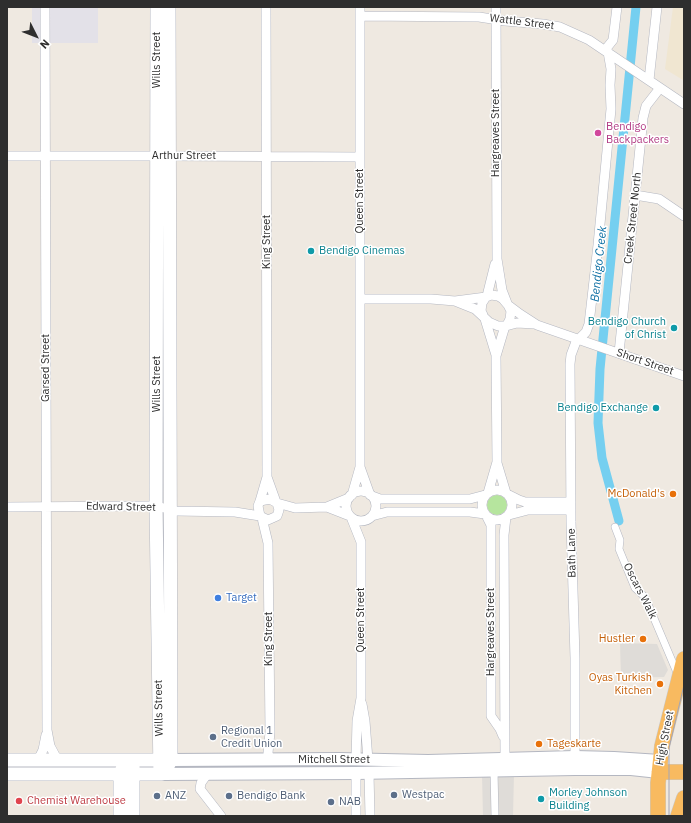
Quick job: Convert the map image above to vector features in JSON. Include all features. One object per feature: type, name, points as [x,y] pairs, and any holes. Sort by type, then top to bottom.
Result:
[{"type":"highway","name":"High Street","points":[[658,816],[659,766],[666,729],[684,658]]},
{"type":"highway","points":[[659,766],[684,762]]},
{"type":"highway","points":[[659,766],[684,772]]},
{"type":"highway","points":[[678,816],[684,798]]},
{"type":"main road","name":"Wills Street","points":[[157,7],[156,506],[163,546],[163,767]]},
{"type":"main road","name":"Wills Street","points":[[163,546],[170,510],[169,7]]},
{"type":"main road","name":"Arthur Street","points":[[157,156],[170,156]]},
{"type":"main road","name":"Mitchell Street","points":[[7,760],[57,759],[130,767]]},
{"type":"main road","name":"Mitchell Street","points":[[7,774],[130,767],[163,767]]},
{"type":"main road","points":[[120,816],[130,767]]},
{"type":"main road","points":[[130,767],[133,816]]},
{"type":"street","name":"Garsed Street","points":[[45,7],[47,730],[50,746],[57,759]]},
{"type":"street","name":"King Street","points":[[259,502],[267,477],[266,7]]},
{"type":"street","name":"Hargreaves Street","points":[[496,7],[497,259],[501,286],[508,304]]},
{"type":"street","points":[[606,51],[613,40],[617,7]]},
{"type":"street","points":[[648,80],[657,7]]},
{"type":"street","name":"Wattle Street","points":[[360,12],[479,17],[560,27],[577,34],[606,51],[684,104]]},
{"type":"street","name":"Queen Street","points":[[350,496],[360,467],[360,12]]},
{"type":"street","name":"Bath Lane","points":[[575,763],[570,364],[572,350],[578,339],[586,332],[589,324],[611,109],[611,69],[606,51]]},
{"type":"street","name":"Creek Street North","points":[[616,352],[643,114],[646,106],[660,88]]},
{"type":"street","name":"Arthur Street","points":[[7,156],[157,156]]},
{"type":"street","name":"Arthur Street","points":[[170,156],[360,157]]},
{"type":"street","points":[[635,195],[659,199],[684,216]]},
{"type":"street","name":"Hargreaves Street","points":[[487,297],[497,259]]},
{"type":"street","points":[[361,298],[430,299],[455,301],[493,295],[498,296],[508,304],[511,311],[496,356]]},
{"type":"street","points":[[486,515],[482,504],[487,494],[496,462],[496,356],[481,310],[487,297]]},
{"type":"street","points":[[455,301],[476,309],[491,324],[505,326]]},
{"type":"street","name":"Short Street","points":[[508,304],[537,325]]},
{"type":"street","name":"Short Street","points":[[505,326],[517,323],[537,325],[684,376]]},
{"type":"street","points":[[496,462],[507,494],[512,500],[513,506],[508,516]]},
{"type":"street","name":"Queen Street","points":[[360,467],[371,495]]},
{"type":"street","name":"King Street","points":[[267,477],[277,502]]},
{"type":"street","points":[[551,502],[567,494],[571,489]]},
{"type":"street","points":[[327,507],[361,492],[380,499],[470,499],[497,490],[522,501],[551,502],[571,506]]},
{"type":"street","points":[[371,495],[374,499],[376,508],[372,517]]},
{"type":"street","points":[[350,496],[346,507],[350,516]]},
{"type":"street","points":[[295,508],[268,520],[261,517],[258,510],[259,502],[270,499],[295,508],[327,507],[359,521],[363,521],[387,512],[470,512],[486,515],[497,521],[528,510],[571,506]]},
{"type":"street","name":"Edward Street","points":[[235,512],[251,507],[259,502]]},
{"type":"street","points":[[277,502],[279,510],[277,516]]},
{"type":"street","name":"Edward Street","points":[[7,507],[156,506],[181,512],[235,512],[261,517]]},
{"type":"street","name":"Hargreaves Street","points":[[486,515],[491,525],[491,716],[500,729],[505,745]]},
{"type":"street","name":"Queen Street","points":[[350,516],[361,542],[361,698],[357,721],[362,760],[369,773],[370,816]]},
{"type":"street","name":"Hargreaves Street","points":[[501,767],[505,745],[504,534],[508,516]]},
{"type":"street","name":"King Street","points":[[261,517],[268,543],[270,732],[268,753],[270,760]]},
{"type":"street","name":"Queen Street","points":[[361,542],[372,517]]},
{"type":"street","name":"Oscars Walk","points":[[615,527],[620,540],[619,549],[636,588],[645,597],[679,677]]},
{"type":"street","points":[[491,716],[499,719],[505,713]]},
{"type":"street","name":"Garsed Street","points":[[38,760],[43,750],[47,730]]},
{"type":"street","points":[[270,760],[281,773]]},
{"type":"street","name":"Mitchell Street","points":[[163,767],[270,760],[362,760],[428,761],[501,767]]},
{"type":"street","name":"Queen Street","points":[[356,816],[356,773],[362,760]]},
{"type":"street","name":"Mitchell Street","points":[[163,767],[208,773],[369,773],[575,763],[631,769],[659,766]]},
{"type":"street","points":[[495,816],[501,767]]},
{"type":"street","points":[[208,773],[201,783],[200,789],[221,816]]},
{"type":"shaded area","points":[[32,7],[98,7],[98,43],[32,43]]},
{"type":"shaded area","points":[[673,7],[684,7],[683,80],[665,69]]},
{"type":"shaded area","points":[[620,643],[657,644],[668,670],[664,677],[621,678]]},
{"type":"shaded area","points":[[514,774],[513,816],[483,816],[482,775]]},
{"type":"green space","points":[[497,495],[504,498],[507,505],[504,512],[497,515],[490,512],[487,505],[490,498]]},
{"type":"waterway","name":"Bendigo Creek","points":[[619,521],[602,458],[598,423],[600,369],[636,7]]},
{"type":"tram line","points":[[669,816],[669,748],[684,685]]},
{"type":"place","name":"Bendigo Backpackers","points":[[598,133]]},
{"type":"place","name":"Bendigo Cinemas","points":[[311,251]]},
{"type":"place","name":"Bendigo Church of Christ","points":[[674,328]]},
{"type":"place","name":"Bendigo Exchange","points":[[656,408]]},
{"type":"place","name":"McDonald's","points":[[673,494]]},
{"type":"place","name":"Target","points":[[218,598]]},
{"type":"place","name":"Hustler","points":[[643,639]]},
{"type":"place","name":"Oyas Turkish Kitchen","points":[[660,684]]},
{"type":"place","name":"Regional 1 Credit Union","points":[[213,737]]},
{"type":"place","name":"Tageskarte","points":[[539,744]]},
{"type":"place","name":"Westpac","points":[[394,795]]},
{"type":"place","name":"ANZ","points":[[157,796]]},
{"type":"place","name":"Bendigo Bank","points":[[229,796]]},
{"type":"place","name":"Morley Johnson Building","points":[[541,799]]},
{"type":"place","name":"Chemist Warehouse","points":[[19,801]]},
{"type":"place","name":"NAB","points":[[331,802]]}]
